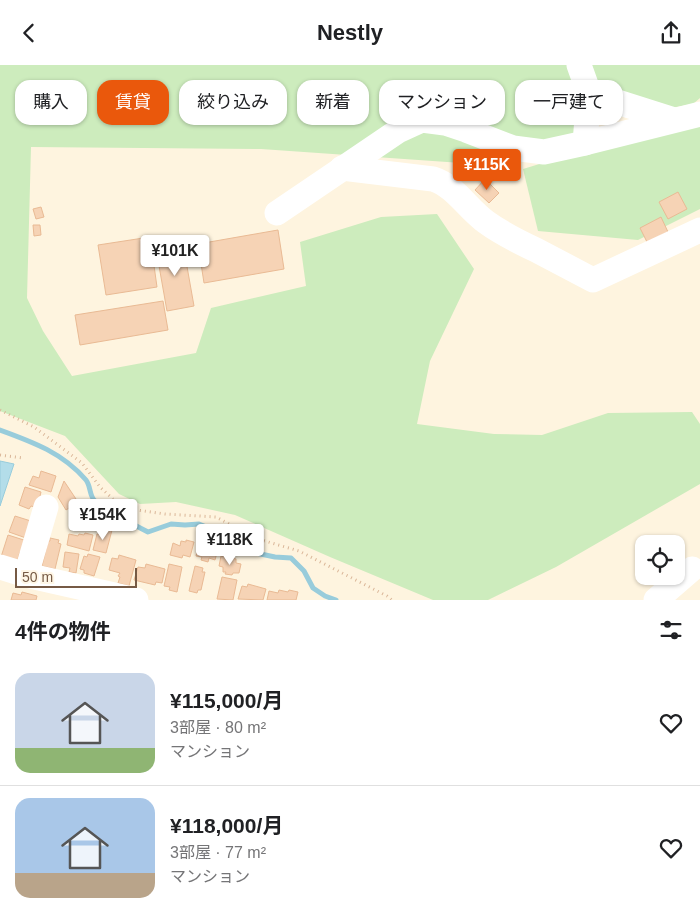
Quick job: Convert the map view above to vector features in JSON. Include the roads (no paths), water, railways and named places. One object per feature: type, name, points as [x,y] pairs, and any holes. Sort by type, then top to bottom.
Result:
[{"type":"street","points":[[580,65],[585,80]]},
{"type":"street","points":[[623,104],[674,120]]},
{"type":"street","points":[[277,213],[398,131],[422,120],[445,123],[512,148],[544,151],[585,143],[700,114]]},
{"type":"street","points":[[585,143],[586,125]]},
{"type":"street","points":[[342,168],[433,179],[441,182],[449,186],[479,216],[509,237],[593,280],[700,230]]},
{"type":"street","points":[[26,575],[46,507]]},
{"type":"street","points":[[0,567],[26,575],[136,600]]},
{"type":"street","points":[[656,600],[692,569]]},
{"type":"water","points":[[0,461],[14,464],[0,506]]},
{"type":"waterway","points":[[0,430],[47,449],[68,462],[86,480],[95,501],[114,514],[148,532],[171,524],[199,524],[218,532],[251,552],[291,558],[304,571],[313,588],[325,596],[336,600]]}]
